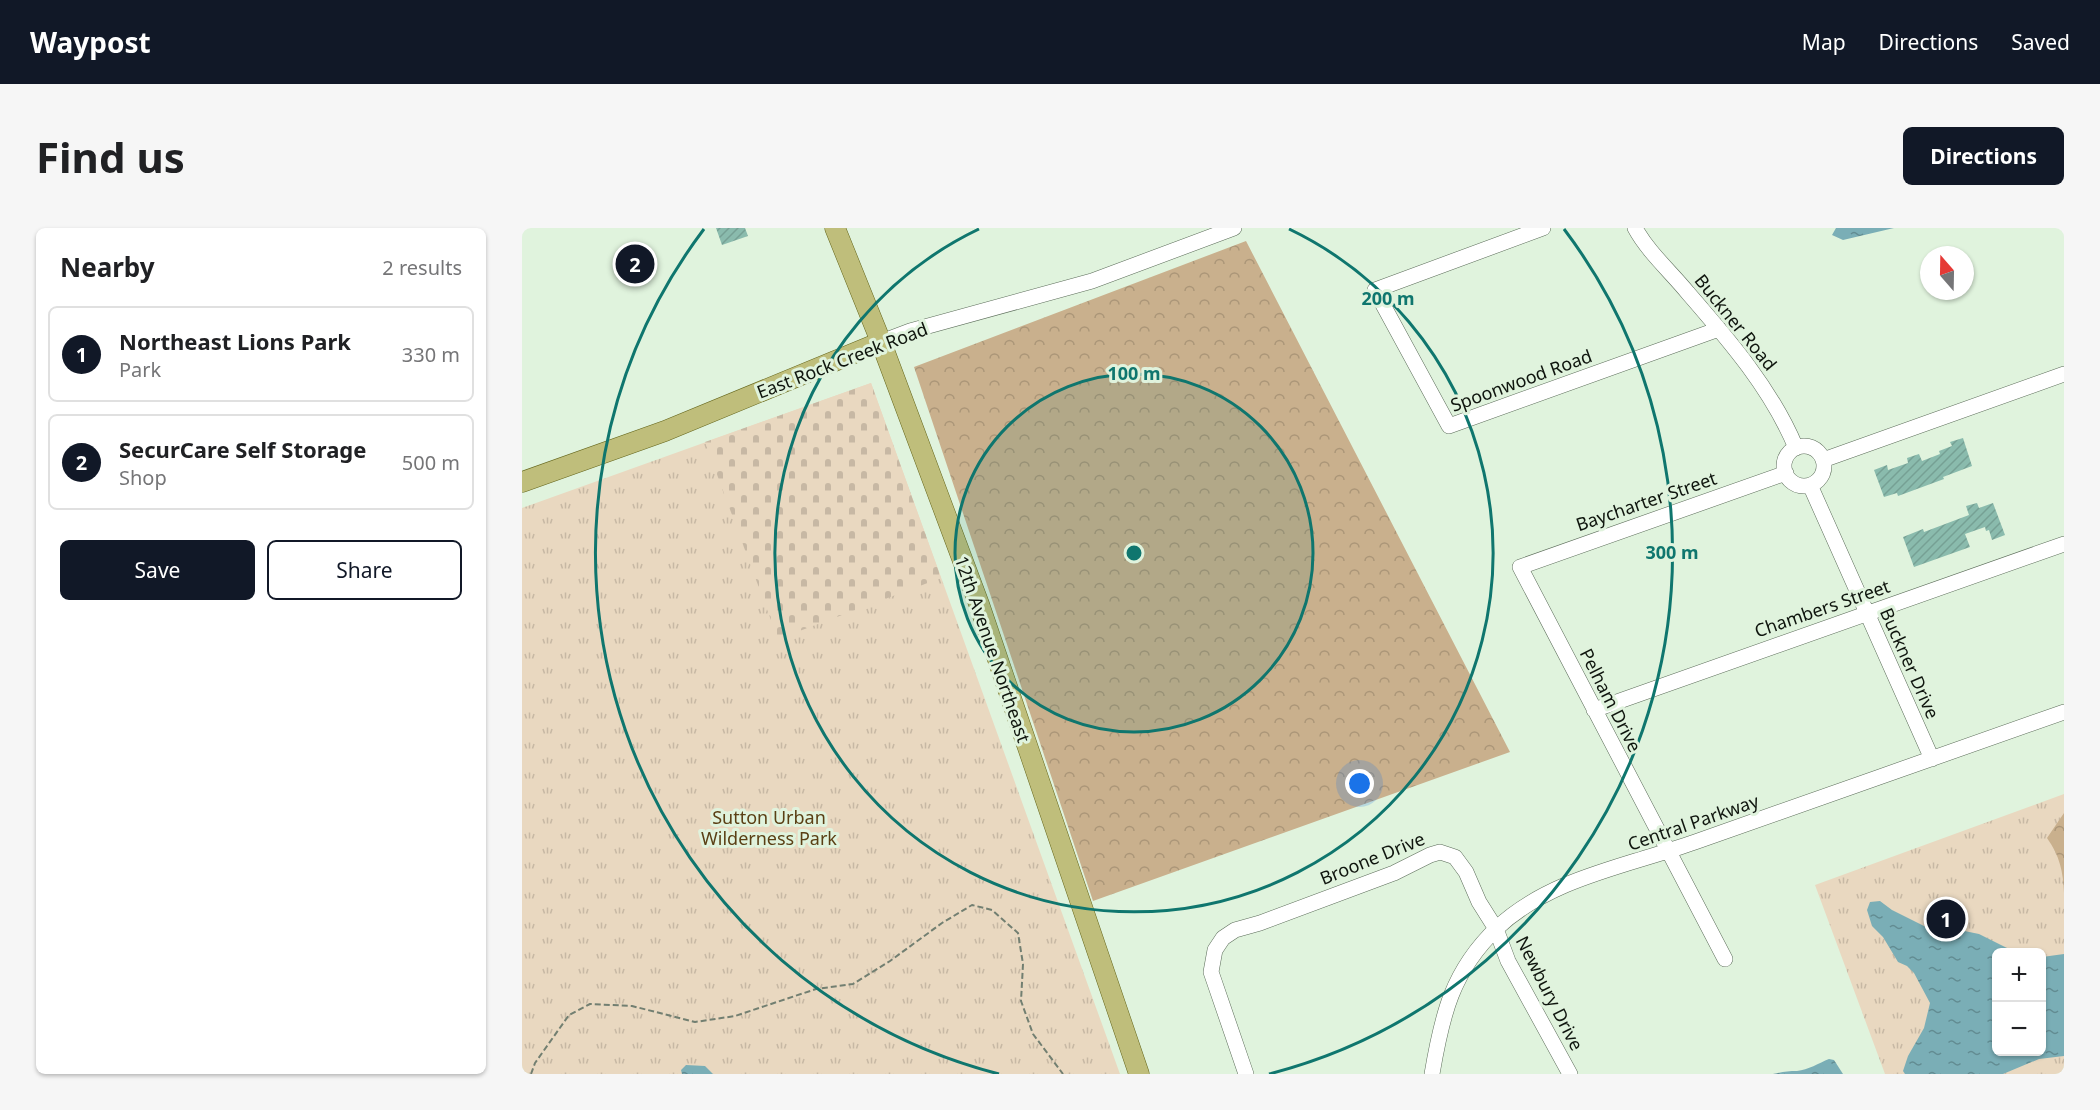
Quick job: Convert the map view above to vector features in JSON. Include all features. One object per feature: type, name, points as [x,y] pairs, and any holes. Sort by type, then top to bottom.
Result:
[{"type":"main road","name":"12th Avenue Northeast","points":[[835,228],[978,604],[1139,1074]]},
{"type":"main road","name":"East Rock Creek Road","points":[[522,482],[665,431],[880,342]]},
{"type":"street","name":"East Rock Creek Road","points":[[880,342],[910,331],[1092,281],[1234,228]]},
{"type":"street","name":"Spoonwood Road","points":[[1543,228],[1376,290],[1449,426],[1719,329]]},
{"type":"street","name":"Buckner Road","points":[[1635,228],[1649,248],[1719,329],[1780,411],[1796,448]]},
{"type":"street","points":[[1823,460],[2064,374]]},
{"type":"street","points":[[1810,447],[1819,452],[1823,460],[1822,475],[1810,485],[1795,483],[1786,473],[1786,458],[1796,448],[1810,447]]},
{"type":"street","name":"Baycharter Street","points":[[1520,567],[1786,473]]},
{"type":"street","name":"Buckner Drive","points":[[1810,485],[1932,759]]},
{"type":"street","name":"Chambers Street","points":[[1594,710],[2064,544]]},
{"type":"street","name":"Pelham Drive","points":[[1520,567],[1725,959]]},
{"type":"street","name":"Central Parkway","points":[[1432,1074],[1454,985],[1470,958],[1496,929],[1521,908],[1547,892],[1668,852],[2064,712]]},
{"type":"street","name":"Broone Drive","points":[[1246,1074],[1212,980],[1210,967],[1215,950],[1223,938],[1235,930],[1260,923],[1394,873],[1440,852],[1458,859],[1479,902],[1496,929]]},
{"type":"street","name":"Newbury Drive","points":[[1496,929],[1508,961],[1570,1074]]},
{"type":"path","points":[[531,1074],[535,1063],[568,1015],[590,1004],[632,1006],[695,1022],[735,1016],[816,989],[853,984],[972,905],[992,910],[1018,933],[1023,964],[1021,1001],[1033,1034],[1063,1074]]},
{"type":"green space","points":[[1246,241],[1510,752],[1093,901],[914,367]]},
{"type":"green space","name":"Sutton Urban Wilderness Park","points":[[871,383],[1120,1074],[522,1074],[522,508]]},
{"type":"green space","points":[[871,383],[941,578],[778,639],[705,442]]},
{"type":"green space","points":[[2064,794],[2064,1074],[1885,1074],[1815,885]]},
{"type":"green space","points":[[2064,813],[2064,893],[2060,864],[2047,838]]},
{"type":"water","points":[[1836,228],[1894,228],[1843,240],[1832,235]]},
{"type":"water","points":[[1880,901],[1892,910],[1928,928],[1950,928],[1979,934],[2007,948],[1992,948],[1992,1056],[2046,1056],[2046,956],[2064,954],[2064,1056],[2039,1059],[2003,1074],[1905,1074],[1903,1071],[1908,1056],[1924,1028],[1930,1003],[1914,973],[1907,966],[1898,962],[1883,937],[1872,926],[1867,910],[1870,902]]},
{"type":"water","points":[[1829,1059],[1834,1060],[1843,1074],[1773,1074],[1805,1069]]},
{"type":"water","points":[[686,1065],[705,1066],[713,1074],[682,1074],[681,1070]]},
{"type":"building","points":[[716,228],[745,228],[748,236],[722,245]]},
{"type":"building","points":[[1963,438],[1972,466],[1898,496],[1897,493],[1884,497],[1874,470],[1887,465],[1888,470],[1908,463],[1907,458],[1919,454],[1922,461],[1952,446],[1950,442]]},
{"type":"building","points":[[1977,503],[1979,508],[1993,503],[2005,535],[1992,540],[1989,530],[1986,531],[1985,527],[1965,534],[1970,547],[1914,567],[1903,537],[1923,529],[1924,532],[1969,515],[1966,506]]},
{"type":"place","name":"SecurCare Self Storage","points":[[635,264]]},
{"type":"place","name":"Northeast Lions Park","points":[[1946,919]]}]
